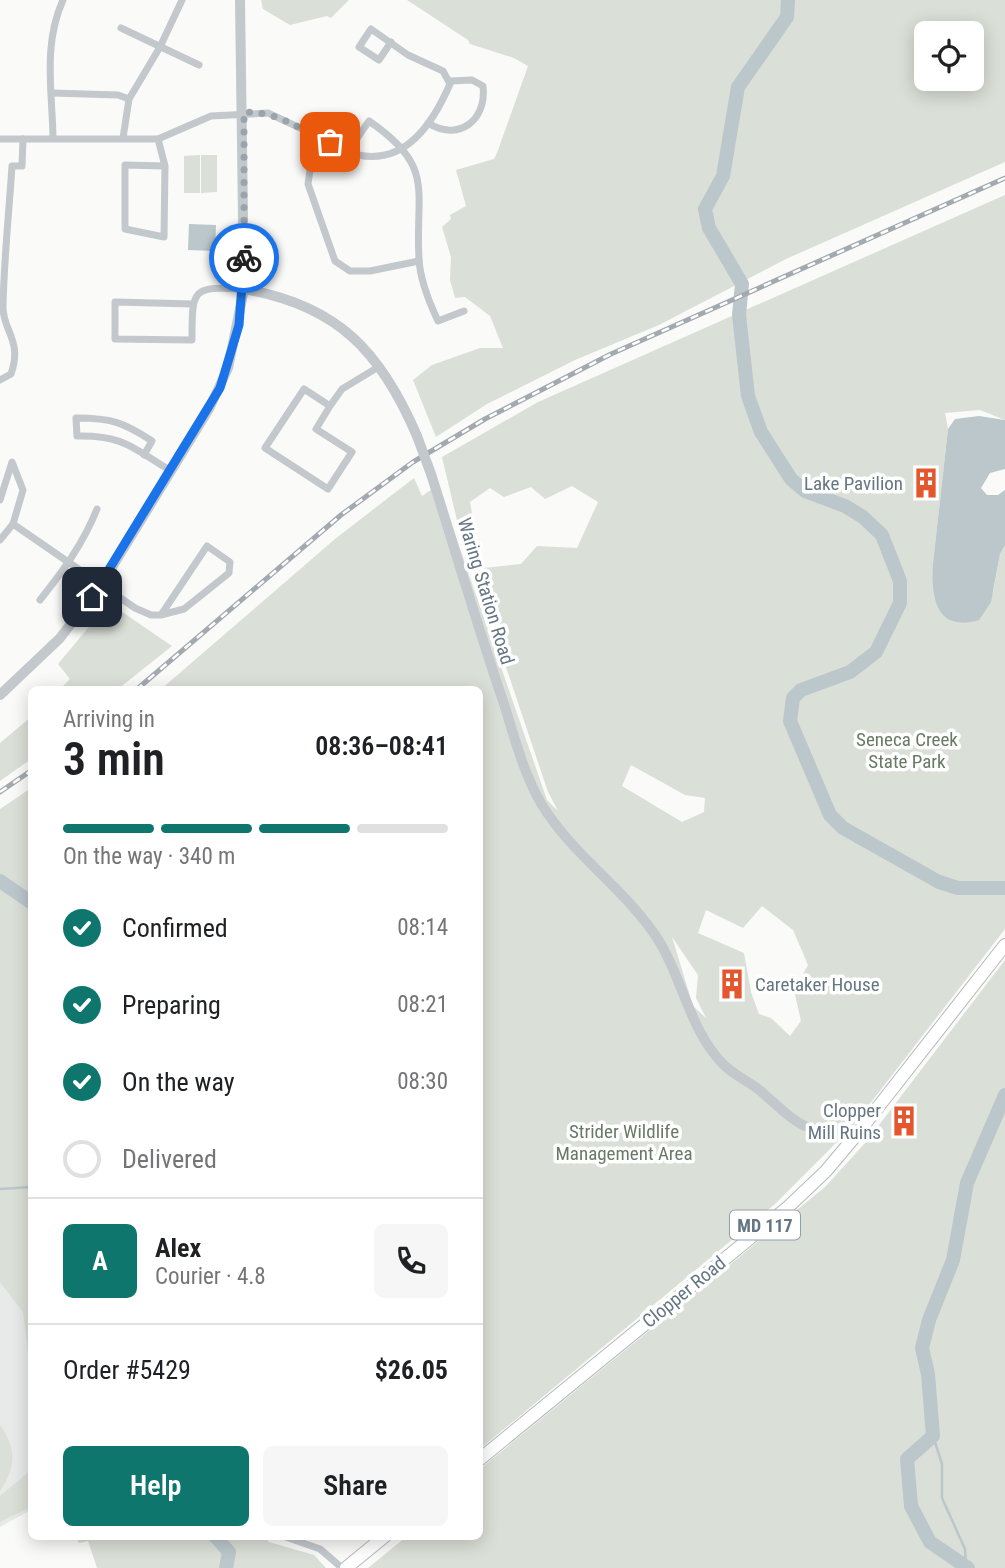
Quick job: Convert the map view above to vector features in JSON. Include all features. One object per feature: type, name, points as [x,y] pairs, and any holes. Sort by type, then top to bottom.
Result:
[{"type":"main road","name":"Clopper Road","points":[[483,1457],[787,1208],[826,1171],[1005,945]]},
{"type":"main road","points":[[344,1568],[380,1540]]},
{"type":"street","points":[[53,137],[51,32],[64,0]]},
{"type":"street","points":[[123,138],[129,99],[160,47],[182,0]]},
{"type":"street","points":[[0,695],[60,638],[103,583],[220,388],[234,348],[244,289],[244,112],[240,0]]},
{"type":"street","points":[[121,28],[200,65]]},
{"type":"street","points":[[391,42],[379,60],[359,47],[371,29],[391,42],[408,55],[443,71],[450,81]]},
{"type":"street","points":[[428,123],[449,132],[469,126],[477,117],[483,86],[472,80],[450,81]]},
{"type":"street","points":[[0,139],[158,139],[200,119],[244,112],[268,113],[315,136],[372,158],[404,149],[418,138],[445,97],[450,81]]},
{"type":"street","points":[[52,93],[118,95],[129,99]]},
{"type":"street","points":[[349,150],[369,121],[398,141],[404,149],[420,181],[419,261],[438,321],[464,312]]},
{"type":"street","points":[[315,136],[308,184],[335,261],[350,271],[370,271],[419,261]]},
{"type":"street","points":[[0,380],[11,374],[14,347],[13,335],[1,311],[12,166],[22,166],[23,139]]},
{"type":"street","points":[[158,139],[165,166],[164,237],[125,229],[125,165],[165,166]]},
{"type":"street","points":[[193,304],[115,302],[115,338],[192,340],[193,304],[200,292],[207,287],[244,289]]},
{"type":"street","name":"Waring Station Road","points":[[244,289],[282,297],[312,309],[359,342],[381,366],[396,388],[431,474],[463,582],[525,768],[541,802],[554,823],[653,932],[666,954],[691,1017],[723,1064],[763,1093],[799,1125],[825,1133],[856,1134]]},
{"type":"street","points":[[330,406],[304,389],[265,448],[328,489],[352,452],[316,429],[342,389],[381,366]]},
{"type":"street","points":[[144,455],[152,441],[130,426],[105,418],[76,418],[77,436],[117,438],[144,455],[170,471]]},
{"type":"street","points":[[0,500],[12,462],[23,490],[13,524],[0,540]]},
{"type":"street","points":[[40,600],[87,534],[97,509]]},
{"type":"street","points":[[13,524],[103,583],[135,608],[151,615],[161,615],[184,609],[229,573],[230,562],[207,547],[161,615]]},
{"type":"street","points":[[294,1540],[320,1549],[344,1568]]},
{"type":"shaded area","points":[[189,224],[216,225],[215,251],[188,250]]},
{"type":"shaded area","points":[[979,416],[1005,420],[1005,469],[990,473],[981,488],[987,495],[998,495],[1005,490],[1005,545],[1000,554],[991,602],[979,620],[964,623],[953,621],[939,609],[933,588],[933,563],[948,429],[955,419]]},
{"type":"shaded area","points":[[0,1266],[28,1299],[28,1512],[0,1527]]},
{"type":"green space","points":[[261,0],[349,0],[331,18],[327,16],[290,25],[263,9]]},
{"type":"green space","points":[[407,0],[1005,0],[1005,162],[786,259],[659,325],[575,360],[487,404],[436,437],[413,380],[432,365],[480,348],[503,348],[490,316],[465,297],[455,298],[450,280],[451,257],[442,227],[451,219],[450,215],[466,206],[456,170],[494,159],[528,66],[514,58],[470,44],[468,40]]},
{"type":"green space","points":[[200,155],[200,193],[184,193],[184,156]]},
{"type":"green space","points":[[201,155],[217,155],[217,192],[201,193]]},
{"type":"green space","points":[[1005,195],[1005,420],[980,410],[945,413],[948,429],[933,563],[993,593],[1000,554],[1005,545],[1005,929],[852,1127],[775,1204],[483,1447],[483,686],[165,686],[335,539],[414,478],[422,496],[438,485],[547,800],[558,811],[548,792],[473,569],[521,564],[537,546],[577,548],[598,502],[572,486],[545,499],[531,487],[504,497],[490,488],[470,502],[475,531],[460,533],[442,457],[538,402]],"holes":[[[631,765],[685,795],[705,798],[704,812],[682,822],[622,786]],[[762,906],[793,930],[808,965],[794,990],[801,1021],[790,1036],[771,1018],[759,1014],[751,992],[744,953],[698,933],[706,910],[743,928]],[[672,937],[698,975],[696,998],[706,1018],[693,1006]]]},
{"type":"green space","points":[[109,603],[172,646],[122,686],[63,686],[70,679],[58,664]]},
{"type":"green space","points":[[28,720],[28,761],[0,781],[0,743]]},
{"type":"green space","points":[[28,790],[28,1352],[23,1312],[0,1282],[0,809]]},
{"type":"green space","points":[[1005,960],[1005,1568],[368,1568],[402,1540],[483,1540],[483,1467],[825,1187],[866,1142]]},
{"type":"green space","points":[[0,1425],[12,1450],[12,1466],[0,1491]]},
{"type":"green space","points":[[28,1473],[28,1508],[0,1522],[0,1496]]},
{"type":"green space","points":[[78,1540],[267,1540],[314,1555],[326,1568],[97,1568],[88,1541],[79,1543]]},
{"type":"waterway","points":[[788,0],[787,17],[738,87],[723,176],[705,209],[709,228],[742,284],[739,315],[748,396],[761,432],[791,479],[805,491],[845,506],[863,517],[882,535],[900,581],[900,603],[876,652],[850,672],[801,690],[793,698],[790,721],[830,815],[843,828],[939,882],[958,888],[1005,888]]},
{"type":"waterway","points":[[0,881],[28,900]]},
{"type":"waterway","points":[[968,1568],[930,1542],[911,1506],[907,1459],[933,1436],[928,1374],[922,1348],[929,1320],[953,1260],[967,1183],[1005,1095]]},
{"type":"waterway","points":[[0,1189],[28,1187]]},
{"type":"waterway","points":[[933,1436],[942,1464],[942,1498],[965,1549],[966,1566]]},
{"type":"waterway","points":[[218,1540],[229,1552],[226,1568]]},
{"type":"railway","points":[[141,686],[341,515],[413,462],[485,419],[611,354],[1005,178]]},
{"type":"railway","points":[[0,792],[28,773]]},
{"type":"way so far","points":[[244,258],[244,112],[268,113],[280,117],[330,142]]},
{"type":"place","name":"Lake Pavilion","points":[[926,483]]},
{"type":"place","name":"Caretaker House","points":[[732,984]]},
{"type":"place","name":"Clopper Mill Ruins","points":[[904,1121]]},
{"type":"route","points":[[92,597],[220,388],[239,325],[244,289],[244,258]]},
{"type":"park label","name":"Seneca Creek State Park","points":[[907,750]]},
{"type":"park label","name":"Strider Wildlife Management Area","points":[[624,1142]]}]
